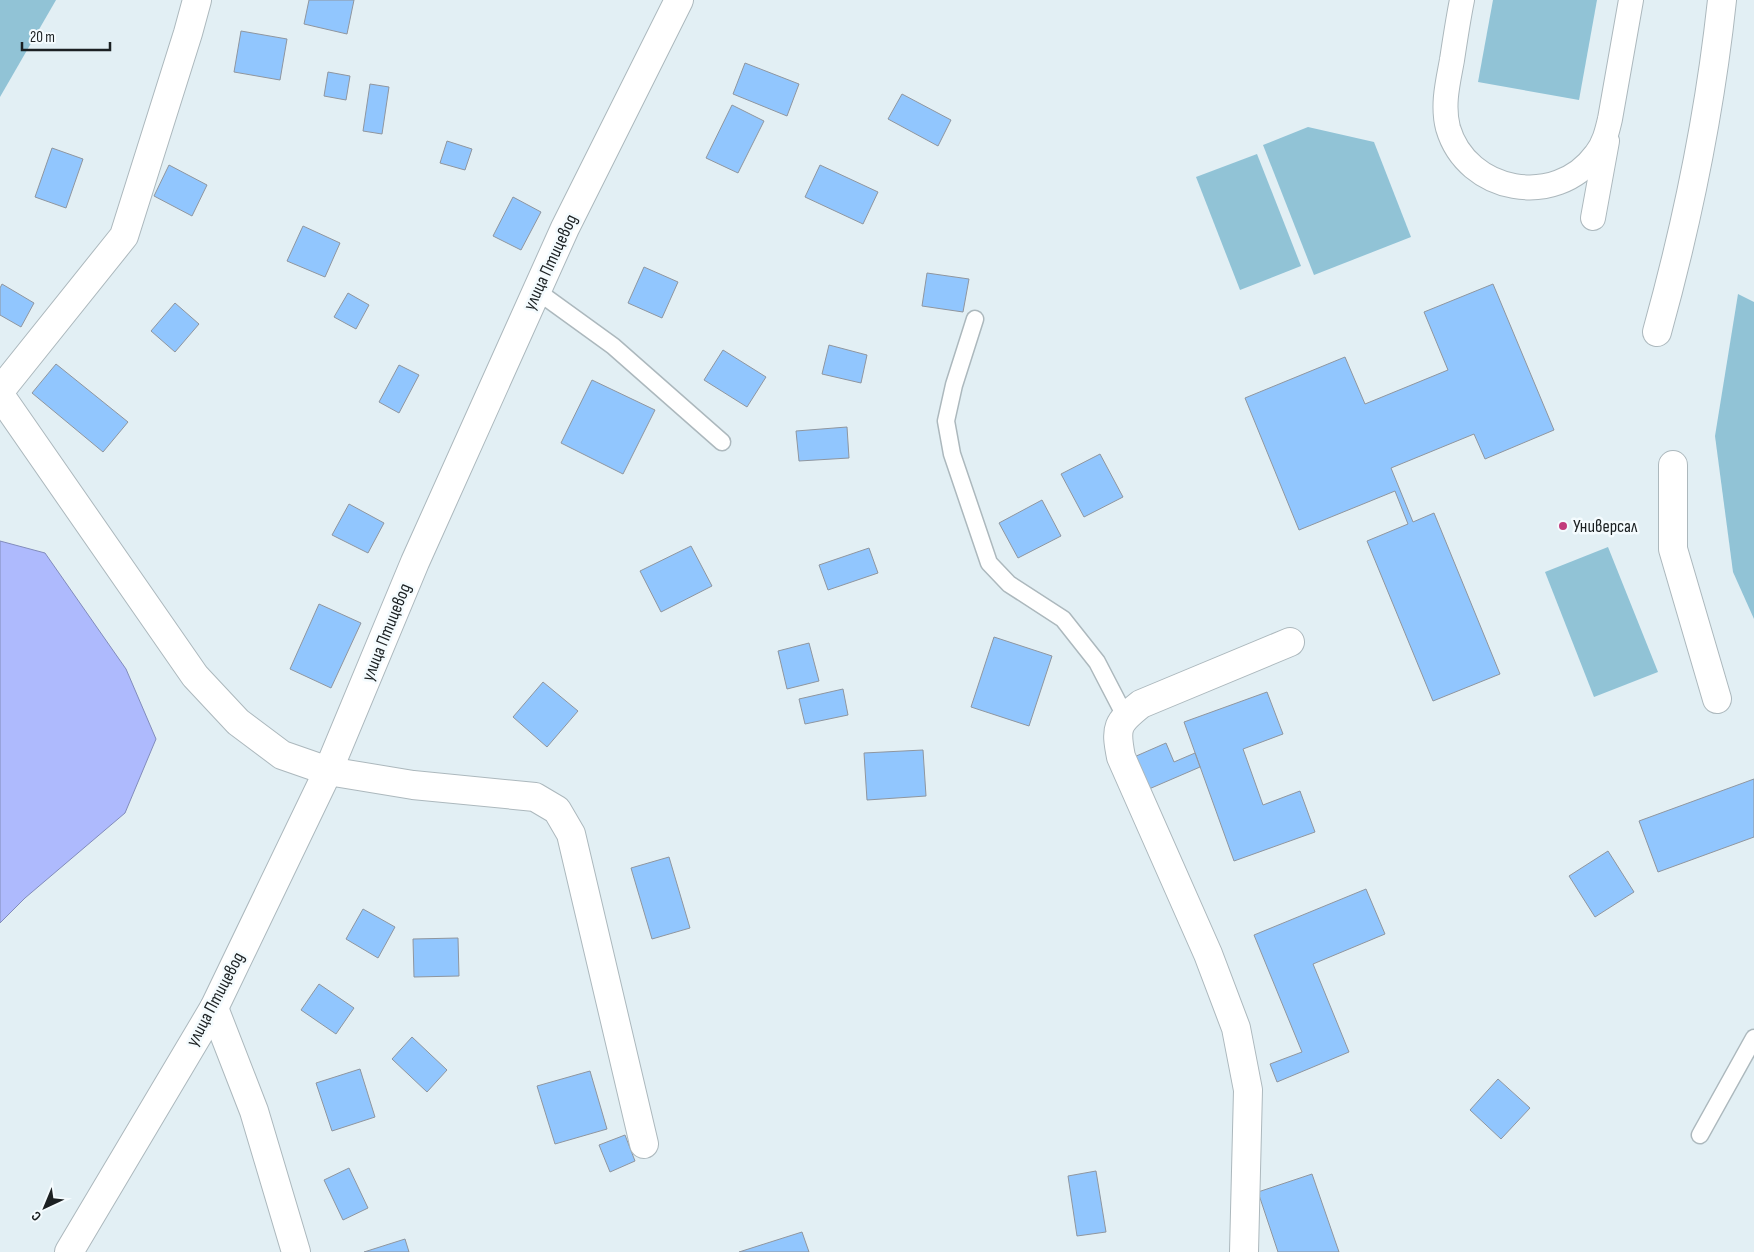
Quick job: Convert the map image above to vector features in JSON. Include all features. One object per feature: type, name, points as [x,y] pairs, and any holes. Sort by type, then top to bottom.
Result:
[{"type":"street","points":[[0,391],[124,236],[197,0]]},
{"type":"street","name":"улица Птицевод","points":[[69,1252],[214,1008],[328,771],[415,562],[565,228],[679,0]]},
{"type":"street","points":[[1462,0],[1446,91],[1445,110],[1448,128],[1455,145],[1466,160],[1480,173],[1496,182],[1514,187],[1533,189],[1551,186],[1569,178],[1584,168],[1606,138],[1610,119]]},
{"type":"street","points":[[1593,218],[1631,0]]},
{"type":"street","points":[[1657,332],[1682,239],[1715,68],[1722,0]]},
{"type":"street","points":[[0,395],[195,676],[238,722],[282,755],[328,771],[413,785],[535,797],[557,810],[571,834],[644,1144]]},
{"type":"street","points":[[1673,465],[1673,549],[1717,699]]},
{"type":"street","points":[[1244,1252],[1248,1090],[1236,1028],[1208,954],[1121,757],[1117,735],[1125,716],[1141,704],[1290,642]]},
{"type":"street","points":[[214,1008],[254,1111],[296,1252]]},
{"type":"lane","points":[[537,291],[613,346],[722,442]]},
{"type":"lane","points":[[975,319],[954,385],[946,421],[952,454],[989,563],[1009,584],[1063,619],[1096,662],[1125,716]]},
{"type":"lane","points":[[1700,1135],[1754,1038]]},
{"type":"shaded area","points":[[0,0],[56,0],[0,97]]},
{"type":"shaded area","points":[[1493,0],[1597,0],[1579,100],[1478,82]]},
{"type":"shaded area","points":[[1308,127],[1374,142],[1411,237],[1314,275],[1263,145]]},
{"type":"shaded area","points":[[1257,154],[1301,266],[1240,290],[1196,177]]},
{"type":"shaded area","points":[[1738,294],[1754,302],[1754,619],[1733,572],[1715,436]]},
{"type":"shaded area","points":[[1608,547],[1658,672],[1594,697],[1545,572]]},
{"type":"water","points":[[0,541],[45,553],[126,669],[156,739],[125,813],[25,898],[0,923]]},
{"type":"building","points":[[309,0],[354,0],[347,34],[304,24]]},
{"type":"building","points":[[241,31],[287,39],[280,80],[234,72]]},
{"type":"building","points":[[745,63],[799,84],[787,116],[733,94]]},
{"type":"building","points":[[328,72],[350,76],[346,100],[324,96]]},
{"type":"building","points":[[370,84],[389,87],[382,134],[363,131]]},
{"type":"building","points":[[902,94],[951,120],[938,146],[888,119]]},
{"type":"building","points":[[732,105],[764,121],[738,173],[706,158]]},
{"type":"building","points":[[447,141],[472,149],[465,170],[440,163]]},
{"type":"building","points":[[52,148],[83,159],[66,208],[35,197]]},
{"type":"building","points":[[169,165],[207,185],[192,216],[154,196]]},
{"type":"building","points":[[820,165],[878,192],[863,224],[805,197]]},
{"type":"building","points":[[513,197],[541,212],[521,250],[493,236]]},
{"type":"building","points":[[303,226],[340,243],[325,277],[287,261]]},
{"type":"building","points":[[644,267],[678,282],[662,318],[628,303]]},
{"type":"building","points":[[927,273],[969,279],[963,312],[922,306]]},
{"type":"building","points":[[2,284],[34,303],[21,327],[0,315],[0,288]]},
{"type":"building","points":[[1493,284],[1554,430],[1485,459],[1474,434],[1391,468],[1413,522],[1434,513],[1500,674],[1433,701],[1367,541],[1408,524],[1395,491],[1299,530],[1245,398],[1345,357],[1365,404],[1448,370],[1424,312]]},
{"type":"building","points":[[348,293],[369,305],[356,329],[334,317]]},
{"type":"building","points":[[175,303],[199,324],[175,352],[151,331]]},
{"type":"building","points":[[829,345],[867,355],[861,383],[822,374]]},
{"type":"building","points":[[723,350],[766,377],[747,407],[704,380]]},
{"type":"building","points":[[56,364],[128,422],[103,452],[32,393]]},
{"type":"building","points":[[399,365],[419,375],[399,413],[379,402]]},
{"type":"building","points":[[592,380],[655,410],[623,474],[561,443]]},
{"type":"building","points":[[847,427],[849,458],[799,461],[796,431]]},
{"type":"building","points":[[1100,454],[1123,497],[1084,517],[1061,474]]},
{"type":"building","points":[[1042,500],[1061,536],[1018,558],[999,523]]},
{"type":"building","points":[[349,504],[384,523],[368,553],[332,535]]},
{"type":"building","points":[[691,546],[712,586],[661,612],[640,571]]},
{"type":"building","points":[[869,548],[878,573],[828,590],[819,565]]},
{"type":"building","points":[[319,604],[361,623],[331,688],[290,669]]},
{"type":"building","points":[[994,637],[1052,656],[1029,726],[971,707]]},
{"type":"building","points":[[809,643],[819,681],[787,689],[778,651]]},
{"type":"building","points":[[543,682],[578,711],[547,747],[513,717]]},
{"type":"building","points":[[843,689],[848,715],[805,724],[799,699]]},
{"type":"building","points":[[1267,692],[1283,734],[1243,749],[1263,805],[1300,791],[1315,832],[1234,861],[1184,722]]},
{"type":"building","points":[[1166,743],[1174,762],[1195,753],[1200,767],[1149,789],[1134,757]]},
{"type":"building","points":[[923,750],[926,796],[867,800],[864,753]]},
{"type":"building","points":[[1754,779],[1754,837],[1658,872],[1639,821]]},
{"type":"building","points":[[1608,851],[1634,892],[1595,917],[1569,876]]},
{"type":"building","points":[[669,857],[690,928],[652,939],[631,868]]},
{"type":"building","points":[[1366,889],[1385,934],[1313,964],[1349,1052],[1277,1082],[1270,1064],[1302,1052],[1254,935]]},
{"type":"building","points":[[363,909],[395,927],[378,958],[346,939]]},
{"type":"building","points":[[458,938],[459,976],[414,977],[413,939]]},
{"type":"building","points":[[319,984],[354,1008],[336,1034],[301,1010]]},
{"type":"building","points":[[412,1037],[447,1070],[427,1092],[392,1059]]},
{"type":"building","points":[[360,1069],[375,1117],[332,1131],[316,1083]]},
{"type":"building","points":[[590,1071],[607,1129],[555,1144],[537,1086]]},
{"type":"building","points":[[1498,1079],[1530,1108],[1501,1139],[1470,1110]]},
{"type":"building","points":[[625,1135],[635,1161],[610,1172],[599,1145]]},
{"type":"building","points":[[349,1168],[368,1208],[343,1220],[324,1180]]},
{"type":"building","points":[[1096,1171],[1106,1232],[1077,1236],[1068,1176]]},
{"type":"building","points":[[1312,1174],[1339,1252],[1278,1252],[1258,1192]]},
{"type":"building","points":[[802,1232],[809,1252],[739,1252]]},
{"type":"building","points":[[405,1239],[409,1252],[364,1252]]},
{"type":"place","name":"Универсал","points":[[1563,526]]}]
